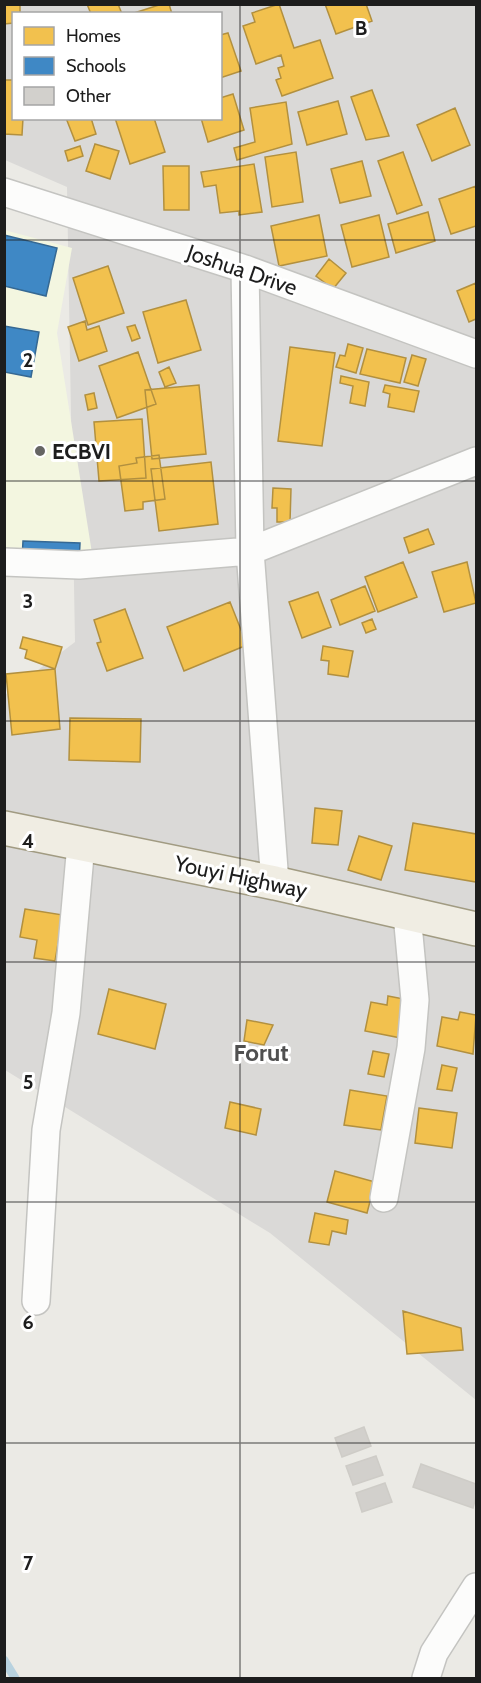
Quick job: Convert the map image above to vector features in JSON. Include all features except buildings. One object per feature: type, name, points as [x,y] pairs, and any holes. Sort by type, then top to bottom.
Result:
[{"type":"main road","name":"Youyi Highway","points":[[4,828],[275,883],[477,929]]},
{"type":"street","name":"Joshua Drive","points":[[4,192],[245,269],[477,354]]},
{"type":"street","points":[[245,269],[250,551],[275,883]]},
{"type":"street","points":[[4,562],[79,565],[250,551],[477,461]]},
{"type":"street","points":[[36,1301],[46,1130],[66,1013],[81,844]]},
{"type":"street","points":[[384,1198],[411,1048],[415,1000],[407,914]]},
{"type":"street","points":[[426,1678],[434,1653],[477,1587]]},
{"type":"shaded area","points":[[5,5],[476,5],[476,1400],[270,1233],[5,1070],[5,695],[75,642],[67,187],[5,160]]},
{"type":"shaded area","name":"ECBVI","points":[[4,230],[72,248],[57,333],[95,572],[5,569]]},
{"type":"waterway","points":[[4,1660],[15,1678]]},
{"type":"place","name":"ECBVI","points":[[40,451]]},
{"type":"district","name":"Forut","points":[[261,1052]]}]
